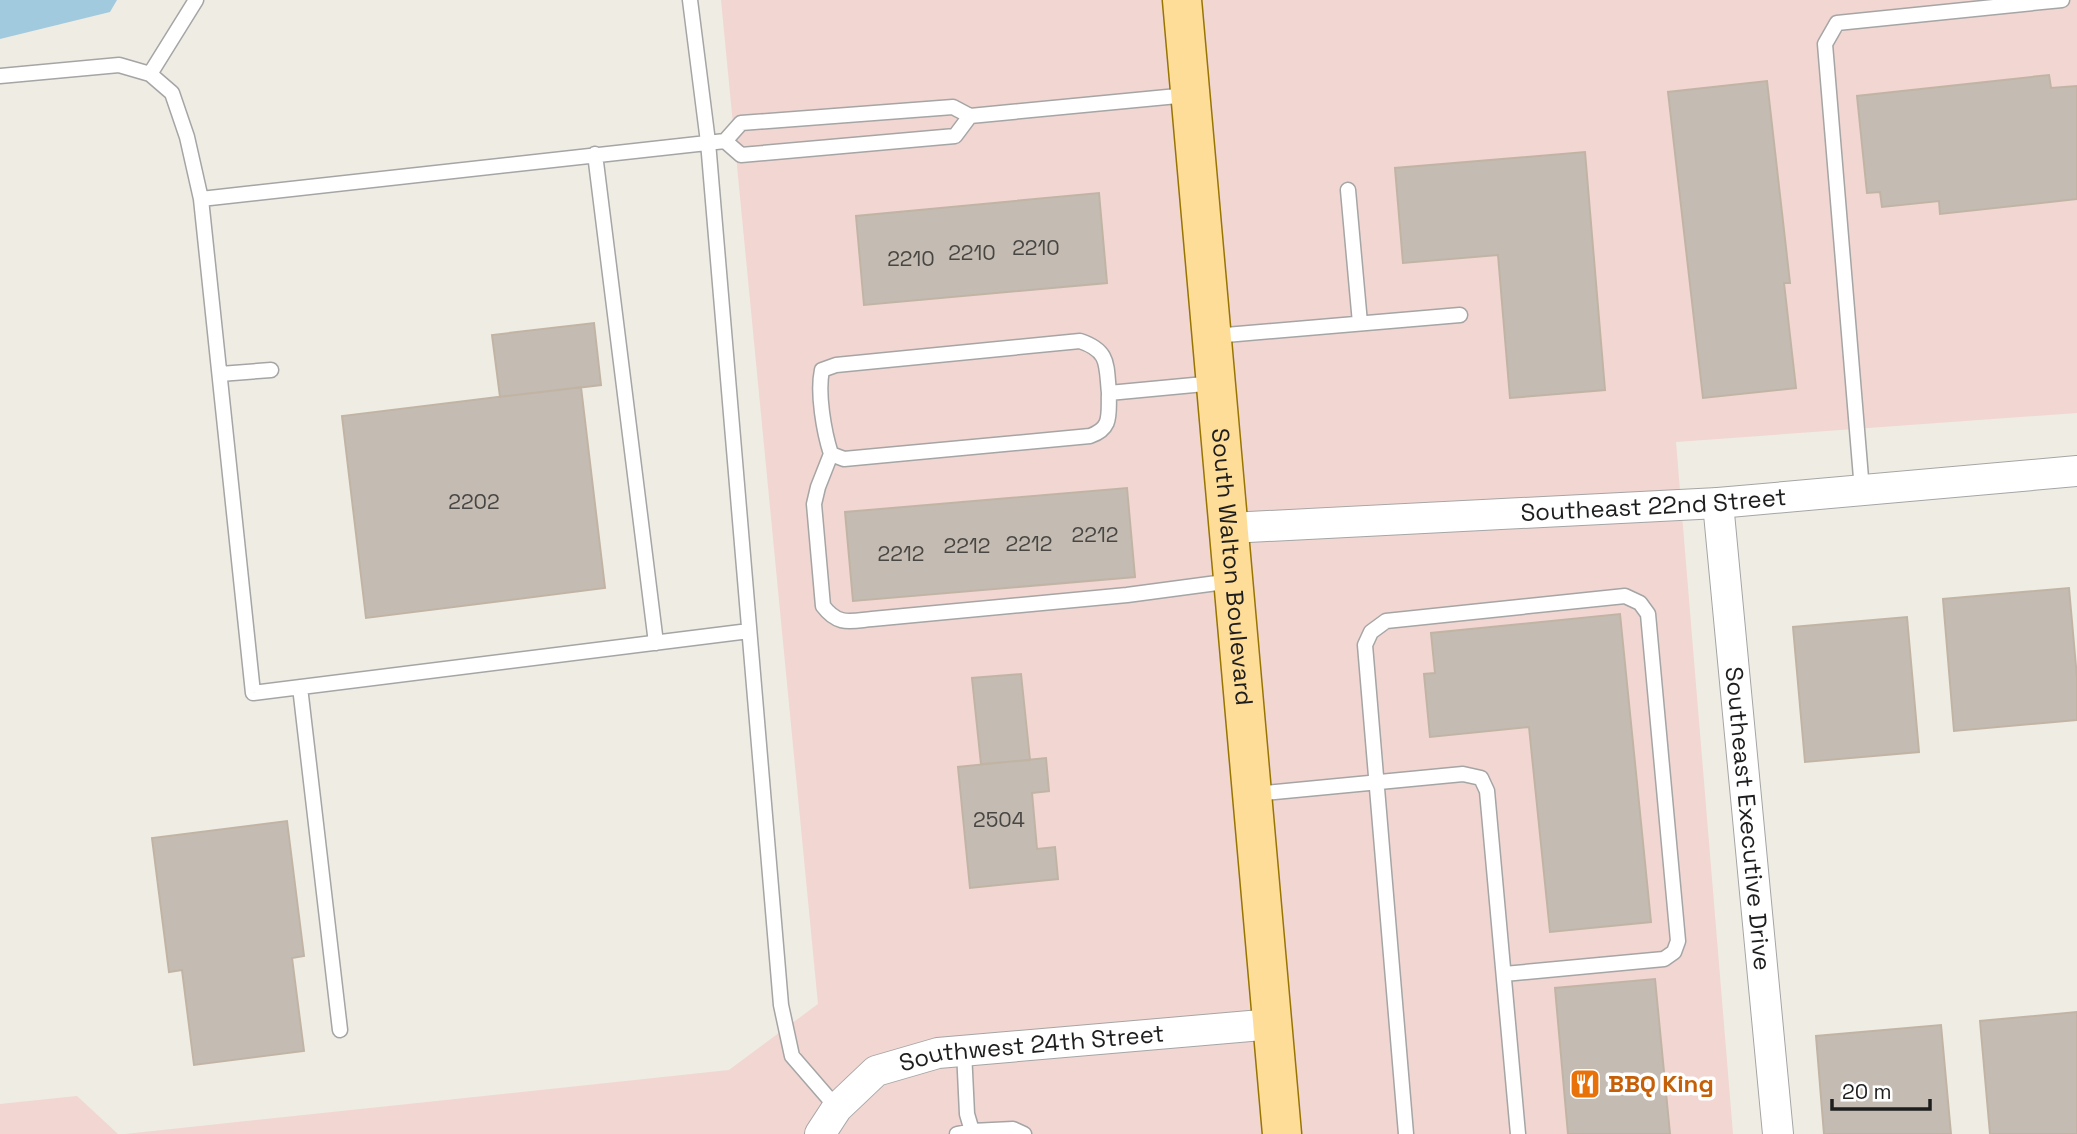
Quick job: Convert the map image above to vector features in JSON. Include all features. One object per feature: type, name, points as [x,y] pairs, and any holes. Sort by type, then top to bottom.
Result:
[{"type":"main road","name":"South Walton Boulevard","points":[[1182,0],[1282,1134]]},
{"type":"street","name":"Southeast 22nd Street","points":[[1230,528],[1718,503],[2077,471]]},
{"type":"street","name":"Southeast Executive Drive","points":[[1718,503],[1778,1134]]},
{"type":"street","name":"Southwest 24th Street","points":[[820,1134],[837,1108],[876,1072],[938,1054],[1273,1024]]},
{"type":"lane","points":[[150,74],[196,0]]},
{"type":"lane","points":[[690,0],[708,142],[781,1005],[792,1056],[837,1108]]},
{"type":"lane","points":[[1862,490],[1825,44],[1837,23],[2062,0]]},
{"type":"lane","points":[[0,76],[119,65],[150,74],[172,93],[187,136],[201,199],[253,693],[749,631]]},
{"type":"lane","points":[[725,141],[741,123],[953,107],[970,116],[1191,95]]},
{"type":"lane","points":[[201,199],[708,142],[725,141],[741,155],[955,136],[970,116]]},
{"type":"lane","points":[[595,154],[656,643]]},
{"type":"lane","points":[[1348,190],[1360,323]]},
{"type":"lane","points":[[1213,336],[1460,315]]},
{"type":"lane","points":[[831,454],[844,459],[1090,436],[1100,432],[1108,424],[1106,362],[1101,351],[1080,341],[836,365],[822,370],[819,381],[831,454],[814,504],[823,606],[831,617],[846,621],[1127,595],[1234,581]]},
{"type":"lane","points":[[220,374],[271,370]]},
{"type":"lane","points":[[1109,393],[1217,383]]},
{"type":"lane","points":[[1406,1134],[1366,645],[1371,632],[1385,621],[1625,596],[1640,603],[1648,614],[1678,941],[1674,952],[1664,959],[1504,974]]},
{"type":"lane","points":[[300,687],[341,1030]]},
{"type":"lane","points":[[1253,794],[1463,774],[1481,778],[1487,791],[1518,1134]]},
{"type":"lane","points":[[964,1051],[967,1114],[972,1131]]},
{"type":"lane","points":[[957,1134],[1013,1129],[1024,1134]]},
{"type":"shaded area","points":[[721,0],[2077,0],[2077,413],[1676,442],[1733,1134],[125,1134],[729,1070],[818,1004]]},
{"type":"shaded area","points":[[77,1096],[118,1134],[0,1134],[0,1104]]},
{"type":"water","points":[[0,0],[117,0],[110,12],[0,39]]},
{"type":"building","points":[[2049,75],[2051,88],[2077,86],[2077,199],[1940,214],[1939,201],[1882,207],[1880,192],[1867,193],[1857,96]]},
{"type":"building","points":[[1767,81],[1790,283],[1784,283],[1796,388],[1703,398],[1668,92]]},
{"type":"building","points":[[1585,152],[1605,390],[1510,398],[1498,255],[1403,263],[1395,168]]},
{"type":"building","points":[[1099,193],[1107,283],[864,305],[856,216]]},
{"type":"building","points":[[594,323],[601,385],[500,397],[492,335]]},
{"type":"building","points":[[581,387],[605,588],[366,618],[342,416]]},
{"type":"building","points":[[1127,488],[1135,577],[853,601],[845,512]]},
{"type":"building","points":[[2069,588],[2077,678],[2077,720],[1954,731],[1943,599]]},
{"type":"building","points":[[1620,614],[1651,922],[1550,932],[1529,727],[1430,737],[1424,674],[1435,673],[1431,633]]},
{"type":"building","points":[[1907,617],[1919,752],[1805,762],[1793,627]]},
{"type":"building","points":[[1021,674],[1030,760],[981,764],[972,678]]},
{"type":"building","points":[[1046,758],[1049,791],[1032,793],[1037,849],[1055,847],[1058,879],[970,888],[958,767]]},
{"type":"building","points":[[287,821],[304,956],[292,958],[304,1051],[194,1065],[182,970],[169,972],[152,838]]},
{"type":"building","points":[[1655,979],[1670,1134],[1568,1134],[1555,988]]},
{"type":"building","points":[[2077,1012],[2077,1134],[1990,1134],[1980,1021]]},
{"type":"building","points":[[1941,1025],[1951,1134],[1824,1134],[1816,1036]]},
{"type":"place","name":"BBQ King","points":[[1585,1084]]}]
